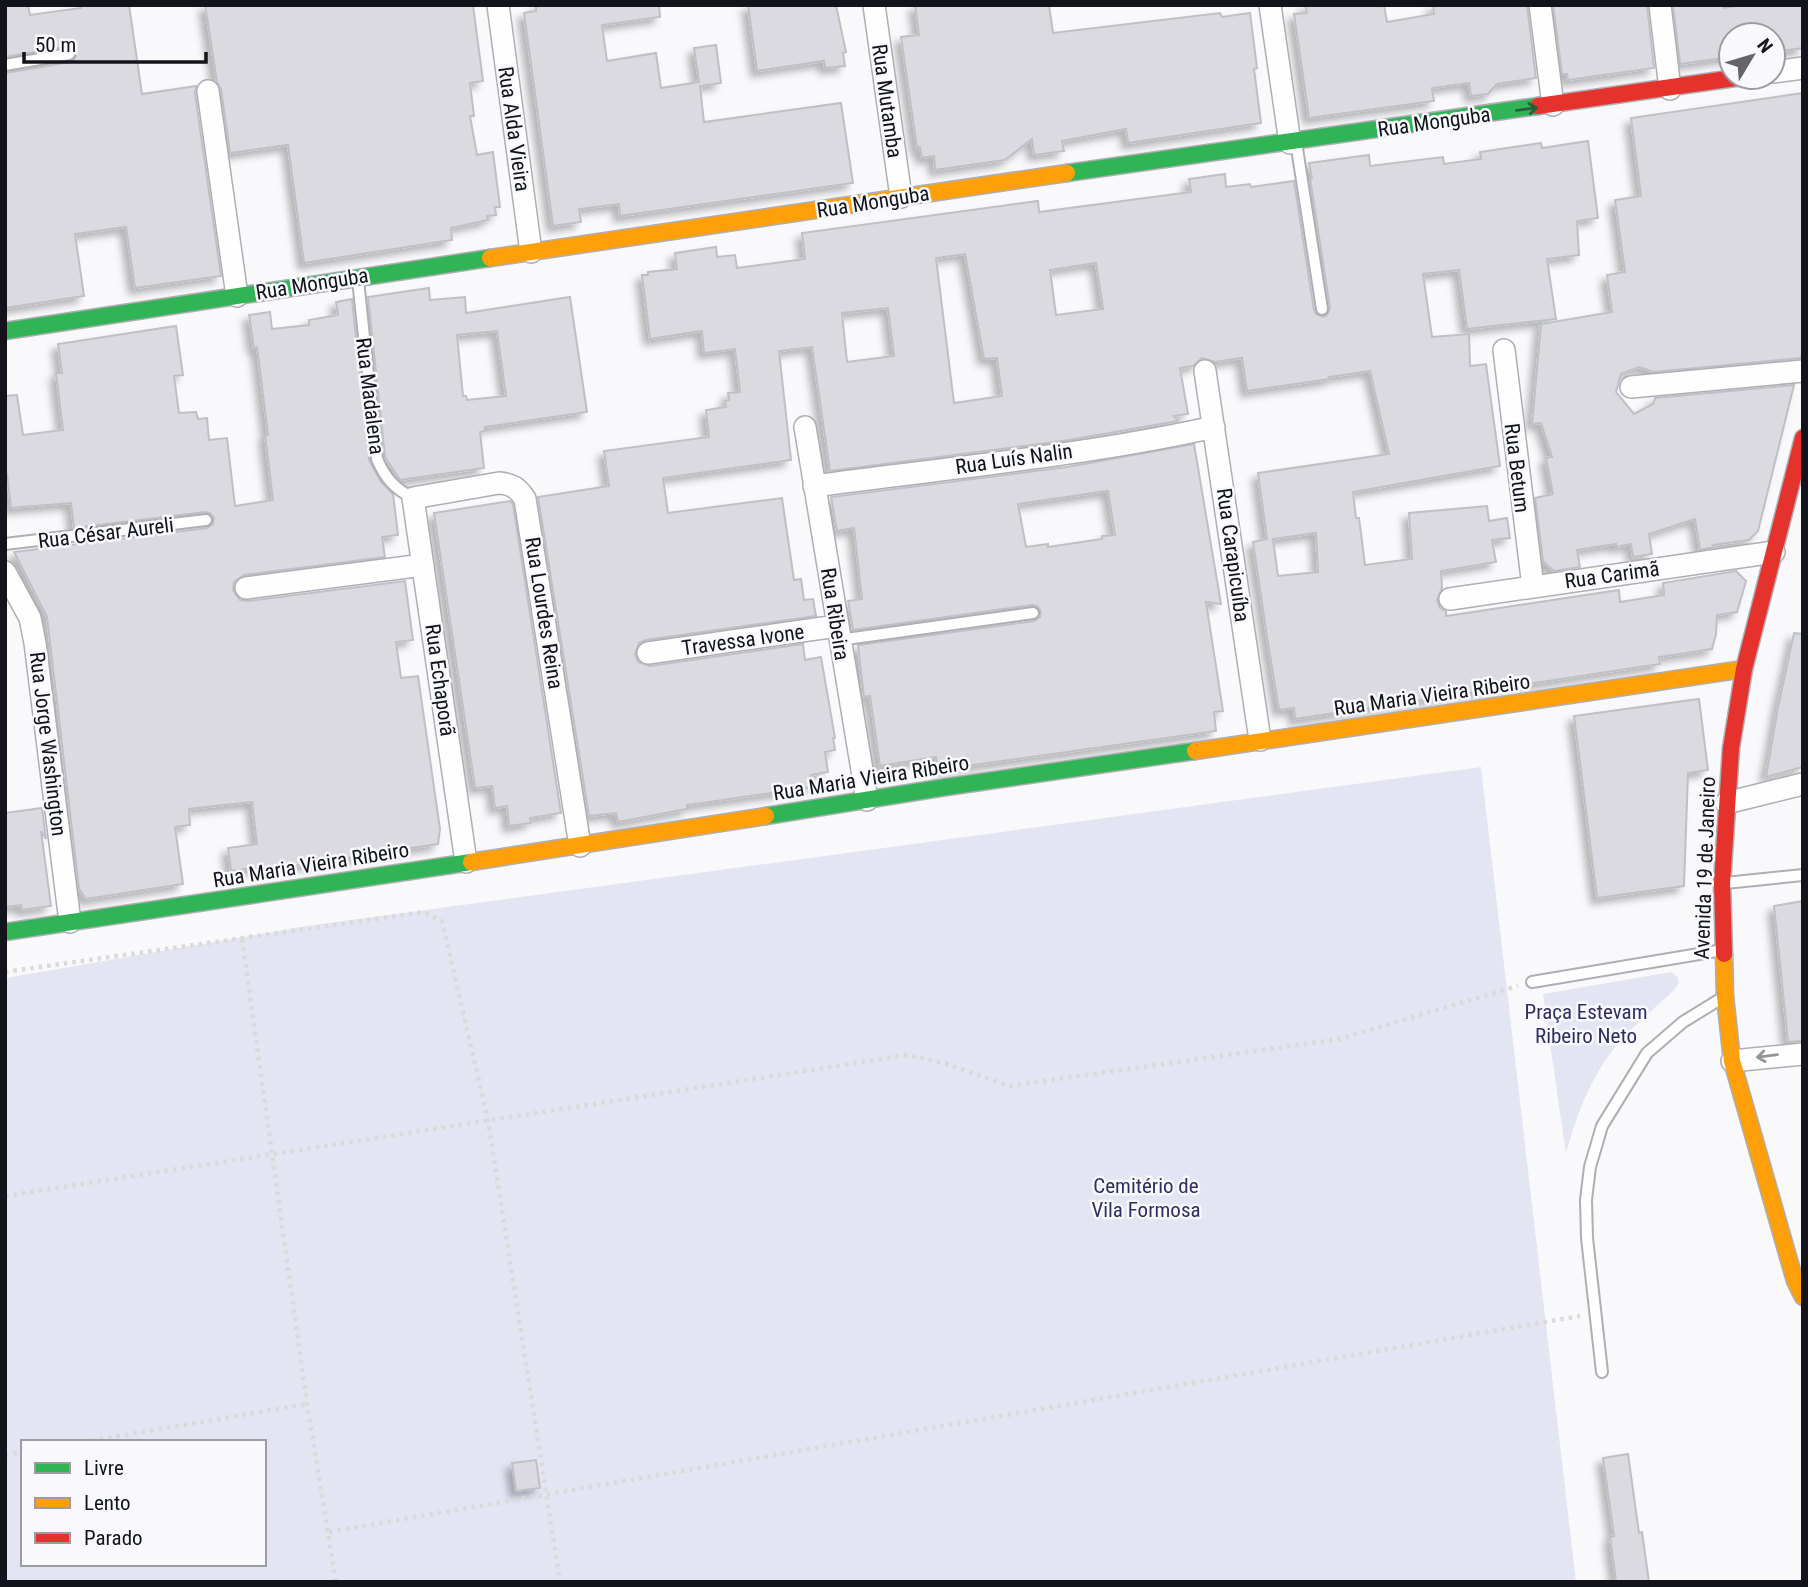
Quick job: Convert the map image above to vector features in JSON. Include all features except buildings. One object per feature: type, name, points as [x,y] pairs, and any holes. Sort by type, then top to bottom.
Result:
[{"type":"street","name":"Rua Alda Vieira","points":[[498,5],[531,252]]},
{"type":"street","name":"Rua Mutamba","points":[[874,5],[901,197]]},
{"type":"street","points":[[1270,5],[1293,142]]},
{"type":"street","points":[[1539,5],[1553,105]]},
{"type":"street","points":[[1660,5],[1670,89]]},
{"type":"street","name":"Rua Monguba","points":[[5,331],[901,197],[1717,81]]},
{"type":"street","points":[[208,91],[237,296]]},
{"type":"street","name":"Rua Betum","points":[[1504,350],[1533,587]]},
{"type":"street","name":"Rua Carapicuíba","points":[[1205,371],[1260,740]]},
{"type":"street","points":[[1631,387],[1803,371]]},
{"type":"street","name":"Rua Ribeira","points":[[804,427],[867,800]]},
{"type":"street","name":"Rua Luís Nalin","points":[[814,486],[1048,455],[1214,427]]},
{"type":"street","name":"Avenida 19 de Janeiro","points":[[1802,445],[1744,669],[1731,748],[1722,883],[1725,996],[1732,1061],[1795,1281],[1803,1297]]},
{"type":"street","name":"Rua Lourdes Reina","points":[[413,498],[499,483],[510,484],[519,490],[525,499],[580,846]]},
{"type":"street","name":"Rua Echaporã","points":[[413,498],[466,862]]},
{"type":"street","name":"Rua Carimã","points":[[1450,599],[1774,552]]},
{"type":"street","points":[[246,588],[423,565]]},
{"type":"street","name":"Rua Jorge Washington","points":[[5,572],[30,618],[35,643],[70,922]]},
{"type":"street","name":"Travessa Ivone","points":[[648,653],[838,633]]},
{"type":"street","name":"Rua Maria Vieira Ribeiro","points":[[5,932],[1260,740],[1481,710],[1744,669]]},
{"type":"street","points":[[1726,803],[1803,784]]},
{"type":"street","points":[[1732,1061],[1803,1054]]},
{"type":"lane","points":[[5,65],[69,54]]},
{"type":"lane","points":[[1293,142],[1322,309]]},
{"type":"lane","name":"Rua Madalena","points":[[358,278],[377,459],[389,481],[399,491],[413,498]]},
{"type":"lane","name":"Rua César Aureli","points":[[5,544],[206,520]]},
{"type":"lane","points":[[838,633],[1033,613]]},
{"type":"lane","points":[[1722,883],[1803,875]]},
{"type":"lane","points":[[1532,982],[1723,950]]},
{"type":"lane","points":[[1602,1372],[1586,1200],[1590,1167],[1602,1126],[1647,1053],[1683,1022],[1725,996]]},
{"type":"path","points":[[5,972],[424,912],[442,920],[488,1120],[559,1582]]},
{"type":"path","points":[[242,938],[307,1404],[336,1582]]},
{"type":"path","points":[[5,1196],[907,1055],[944,1063],[1009,1086],[1339,1040],[1532,982]]},
{"type":"path","points":[[329,1532],[1595,1314]]},
{"type":"path","points":[[95,1440],[307,1404]]},
{"type":"green space","name":"Cemitério de Vila Formosa","points":[[1481,767],[1576,1582],[5,1582],[5,978],[307,926]]},
{"type":"green space","name":"Praça Estevam Ribeiro Neto","points":[[1671,972],[1678,977],[1679,982],[1675,989],[1627,1034],[1605,1061],[1590,1086],[1566,1154],[1543,994]]},
{"type":"traffic: fast","points":[[1067,173],[1538,106]]},
{"type":"traffic: fast","points":[[5,331],[490,258]]},
{"type":"traffic: fast","points":[[766,816],[1195,751]]},
{"type":"traffic: fast","points":[[5,932],[471,862]]},
{"type":"traffic: slow","points":[[490,258],[1067,173]]},
{"type":"traffic: slow","points":[[1195,751],[1744,669]]},
{"type":"traffic: slow","points":[[471,862],[766,816]]},
{"type":"traffic: slow","points":[[1724,954],[1725,996],[1732,1061],[1795,1281],[1803,1297]]},
{"type":"traffic: jam","points":[[1538,106],[1717,81]]},
{"type":"traffic: jam","points":[[1724,954],[1722,883],[1731,748],[1744,669],[1803,438]]}]
